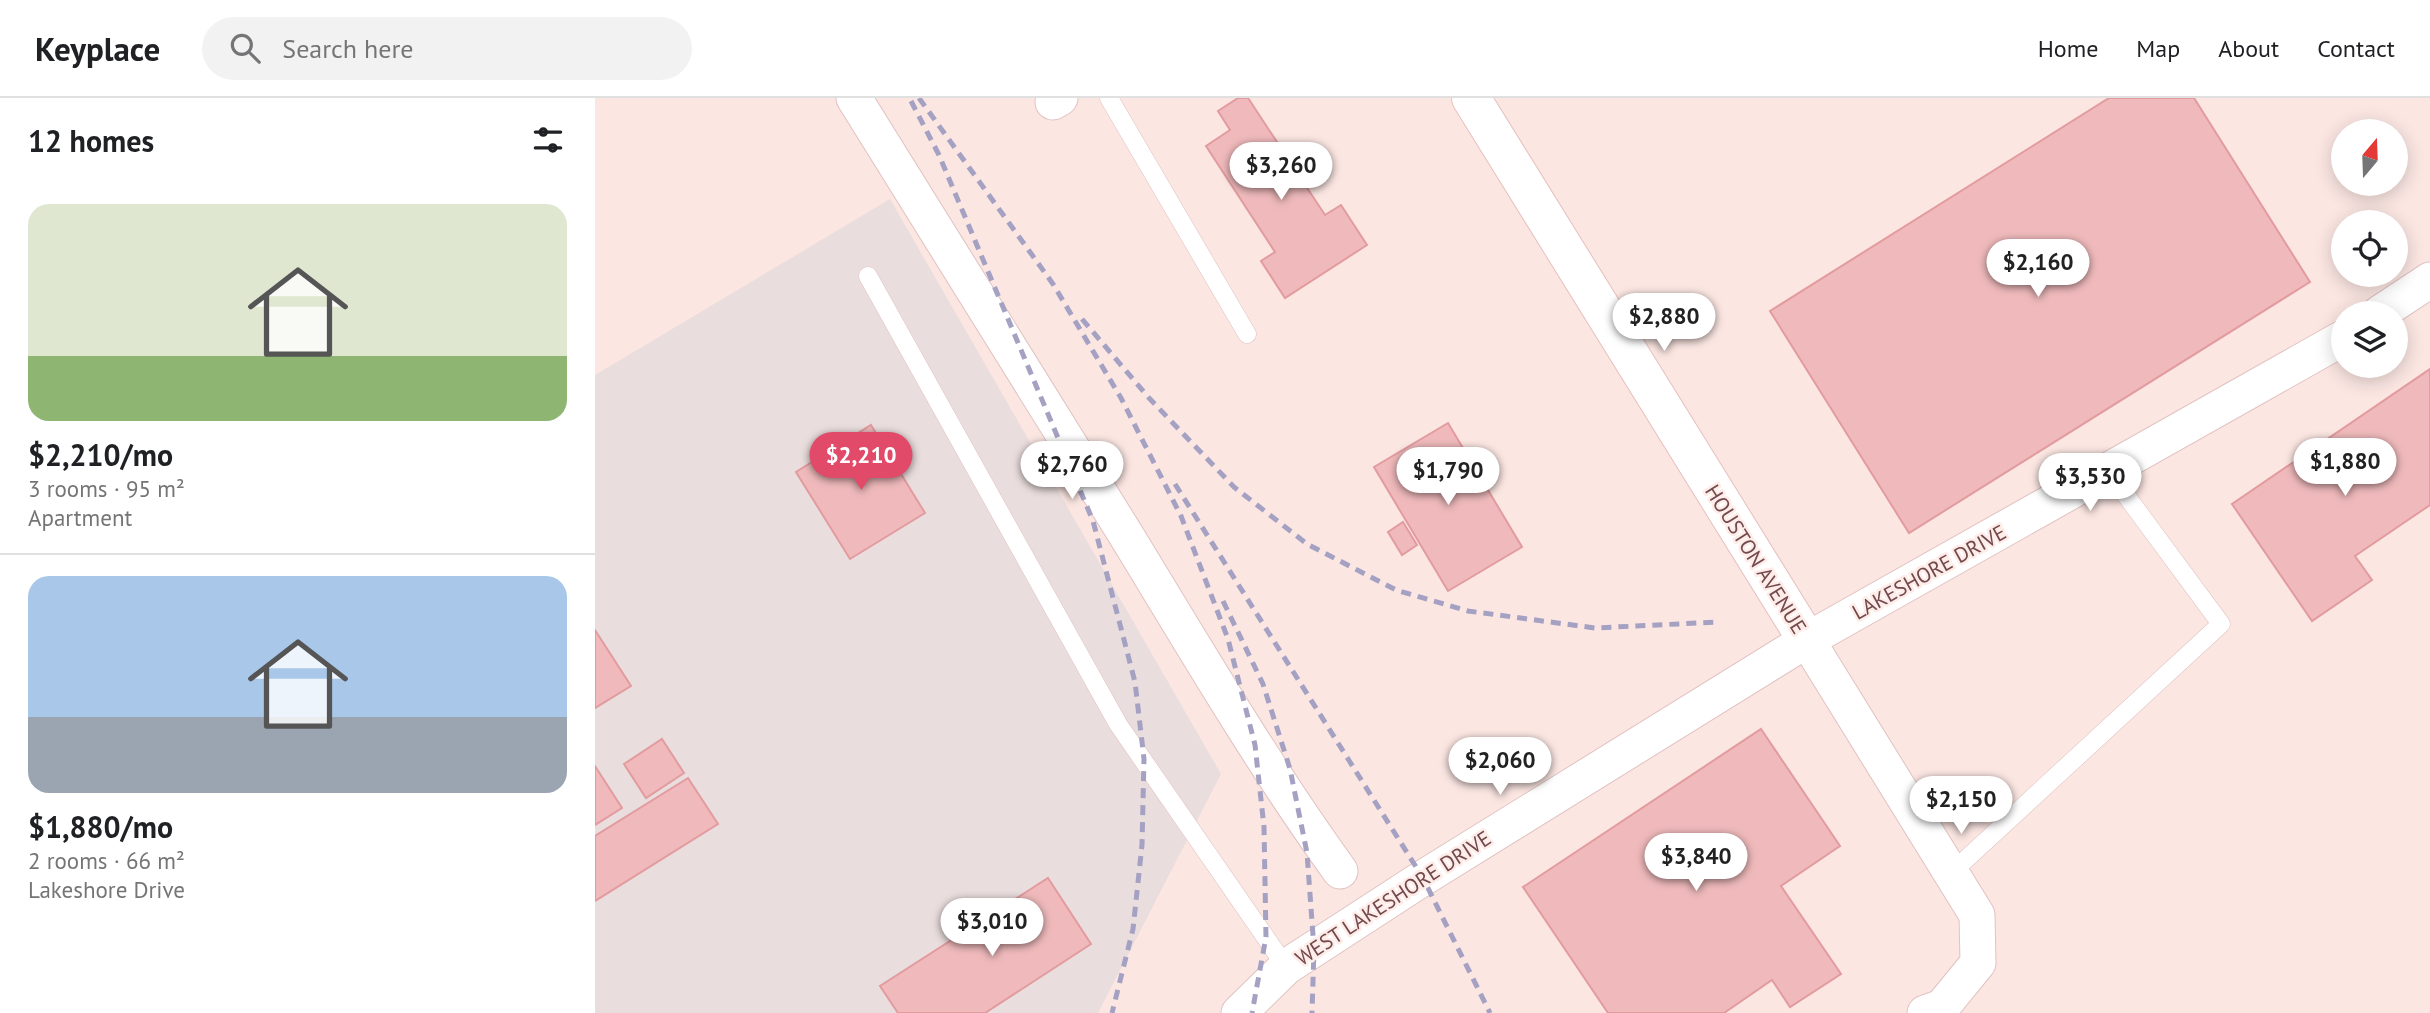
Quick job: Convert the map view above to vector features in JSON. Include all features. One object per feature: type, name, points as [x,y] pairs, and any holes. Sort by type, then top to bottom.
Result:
[{"type":"street","points":[[853,98],[1299,815],[1339,871]]},
{"type":"street","name":"HOUSTON AVENUE","points":[[1471,98],[1977,915],[1978,963],[1942,1007],[1925,1013]]},
{"type":"street","points":[[2398,301],[2430,280]]},
{"type":"street","name":"LAKESHORE DRIVE","points":[[1807,640],[2331,345]]},
{"type":"street","name":"WEST LAKESHORE DRIVE","points":[[1239,1013],[1286,967],[1423,878],[1807,640]]},
{"type":"lane","points":[[1109,98],[1247,334]]},
{"type":"lane","points":[[868,276],[1118,724],[1286,967]]},
{"type":"lane","points":[[1951,873],[2221,624],[2108,471]]},
{"type":"shaded area","points":[[890,199],[1221,774],[1098,1013],[595,1013],[595,375]]},
{"type":"building","points":[[1238,98],[1248,98],[1325,215],[1341,205],[1367,245],[1285,298],[1261,261],[1275,252],[1206,146],[1230,130],[1218,111]]},
{"type":"building","points":[[2109,98],[2194,98],[2310,282],[1909,533],[1770,311]]},
{"type":"building","points":[[2430,369],[2430,505],[2355,556],[2372,580],[2312,621],[2232,504]]},
{"type":"building","points":[[1448,423],[1522,547],[1448,591],[1374,467]]},
{"type":"building","points":[[871,425],[925,513],[850,559],[796,472]]},
{"type":"building","points":[[1403,522],[1417,545],[1402,555],[1388,532]]},
{"type":"building","points":[[595,630],[631,686],[595,708]]},
{"type":"building","points":[[1761,729],[1840,846],[1781,886],[1841,974],[1790,1007],[1772,980],[1724,1013],[1608,1013],[1523,887]]},
{"type":"building","points":[[662,739],[684,773],[646,798],[624,764]]},
{"type":"building","points":[[595,766],[622,808],[595,825]]},
{"type":"building","points":[[688,778],[718,824],[595,901],[595,836]]},
{"type":"building","points":[[1048,878],[1091,944],[985,1013],[898,1013],[880,986]]},
{"type":"railway","points":[[919,98],[1053,284],[1121,398],[1181,516],[1228,639],[1255,745],[1264,827],[1266,937],[1252,1013]]},
{"type":"railway","points":[[911,101],[939,155],[1093,521],[1135,682],[1144,759],[1142,845],[1133,929],[1112,1013]]},
{"type":"railway","points":[[1082,319],[1149,398],[1234,487],[1307,544],[1396,590],[1468,611],[1595,628],[1718,622]]},
{"type":"railway","points":[[1175,484],[1423,878],[1490,1013]]},
{"type":"railway","points":[[1223,601],[1263,684],[1290,769],[1307,853],[1314,949],[1312,1013]]}]
